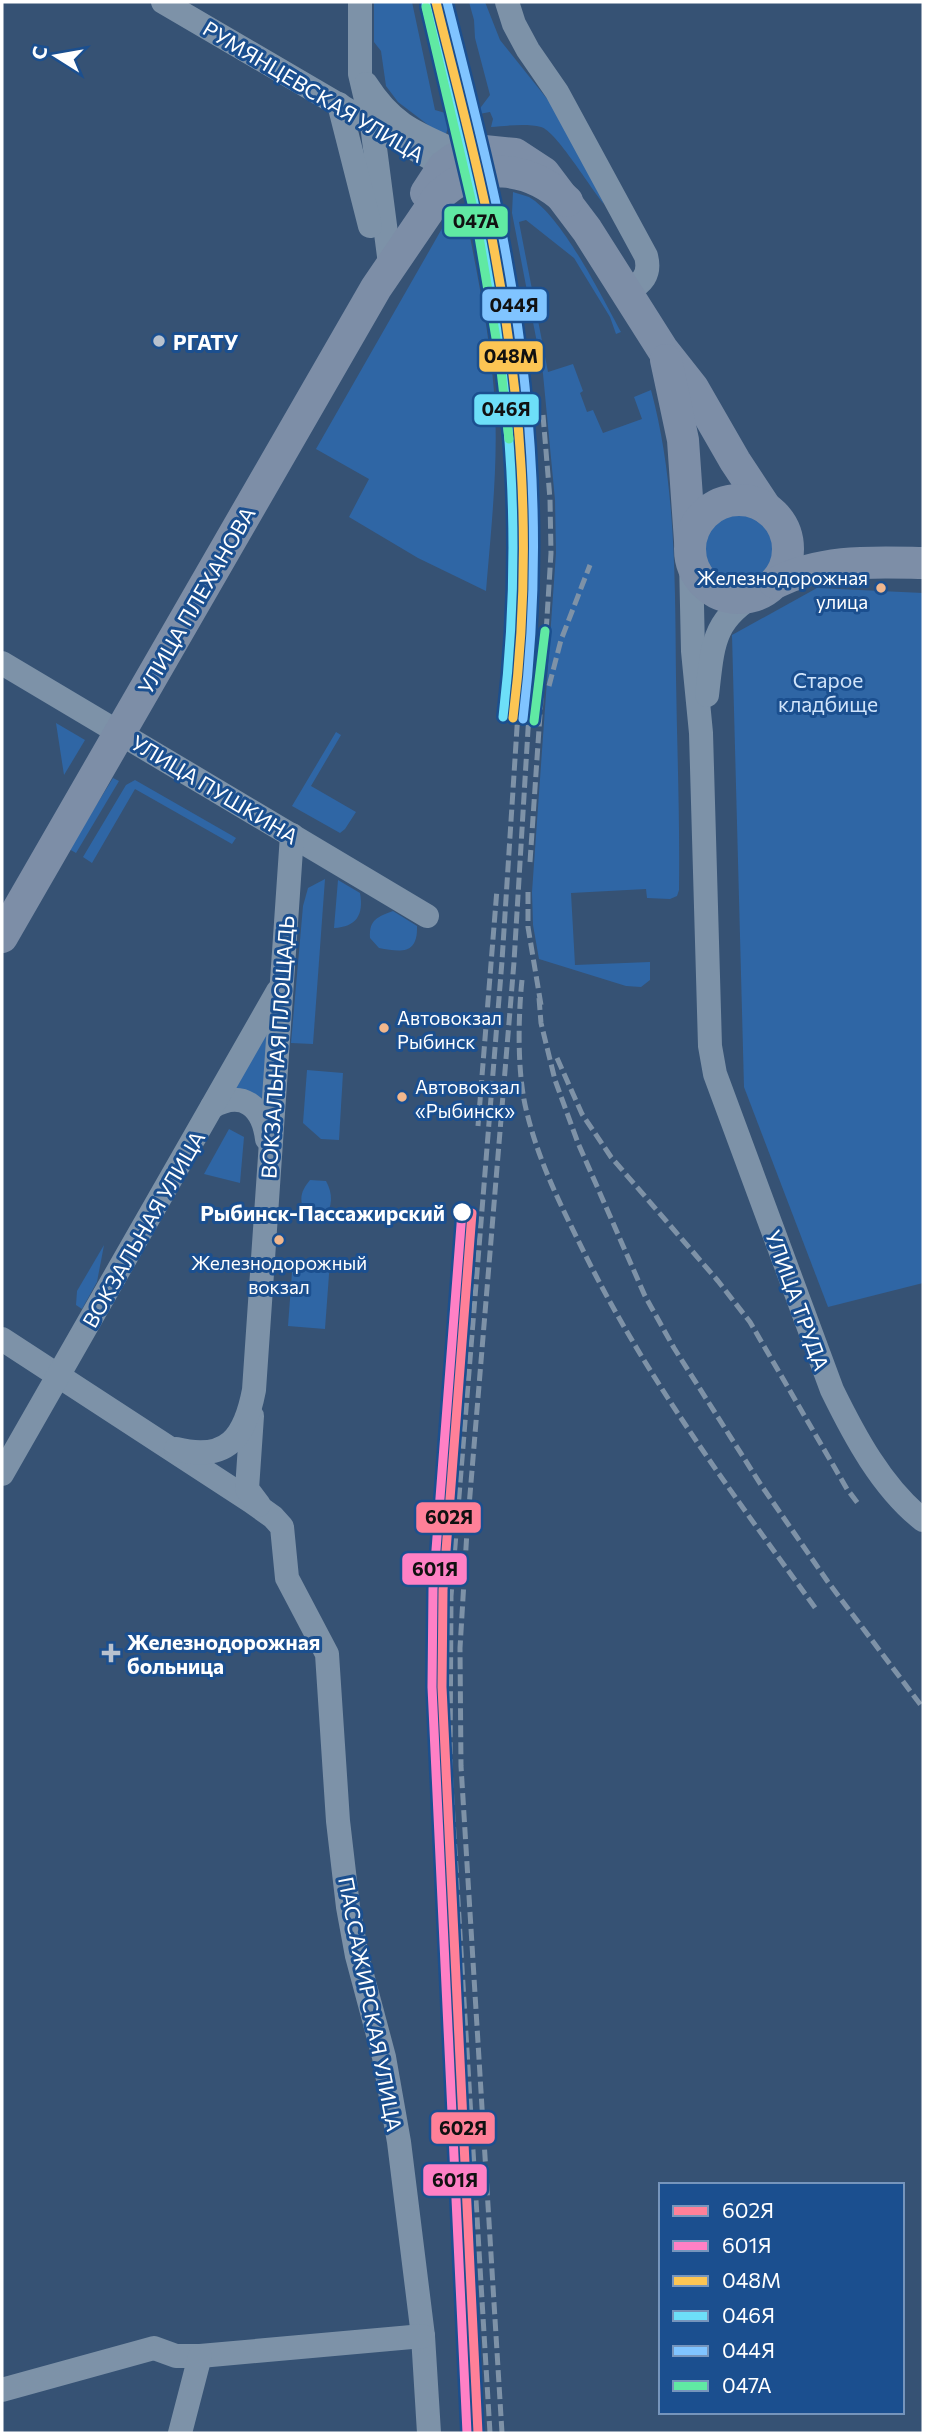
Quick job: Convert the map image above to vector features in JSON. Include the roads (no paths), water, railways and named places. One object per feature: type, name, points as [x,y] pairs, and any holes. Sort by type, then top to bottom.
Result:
[{"type":"main road","points":[[458,167],[495,150],[524,158],[544,173],[567,201],[664,352],[693,387],[751,486],[786,536],[788,552],[784,569],[767,587]]},
{"type":"main road","name":"УЛИЦА ПЛЕХАНОВА","points":[[2,937],[383,276],[428,189],[458,167]]},
{"type":"main road","points":[[664,352],[682,440],[690,551],[700,580],[717,593],[738,598],[797,572],[817,567],[869,561],[923,563]]},
{"type":"main road","points":[[690,551],[693,529],[700,518],[722,502],[741,499],[754,502],[803,538],[831,550],[869,561]]},
{"type":"street","name":"РУМЯНЦЕВСКАЯ УЛИЦА","points":[[163,2],[372,125],[458,167]]},
{"type":"street","points":[[360,2],[360,74],[372,125],[383,276]]},
{"type":"street","points":[[507,2],[514,24],[528,50],[557,92],[646,256],[649,265],[645,278],[627,292]]},
{"type":"street","name":"РУМЯНЦЕВСКАЯ УЛИЦА","points":[[360,74],[380,106],[458,167]]},
{"type":"street","points":[[339,104],[383,276]]},
{"type":"street","points":[[690,551],[693,652],[701,733]]},
{"type":"street","points":[[701,733],[712,657],[722,625],[737,606],[767,587]]},
{"type":"street","name":"УЛИЦА ПУШКИНА","points":[[2,663],[427,916]]},
{"type":"street","name":"УЛИЦА ТРУДА","points":[[701,733],[712,1059],[730,1116],[832,1390],[847,1421],[882,1476],[923,1520]]},
{"type":"street","name":"ВОКЗАЛЬНАЯ ПЛОЩАДЬ","points":[[172,1448],[187,1452],[207,1452],[230,1443],[245,1426],[254,1390],[292,835]]},
{"type":"street","name":"ВОКЗАЛЬНАЯ УЛИЦА","points":[[2,1474],[282,984]]},
{"type":"street","points":[[212,1107],[232,1099],[244,1101],[255,1110],[265,1127],[269,1157]]},
{"type":"street","points":[[2,1339],[172,1448],[261,1509]]},
{"type":"street","points":[[254,1390],[247,1489],[261,1509]]},
{"type":"street","name":"ПАССАЖИРСКАЯ УЛИЦА","points":[[261,1509],[282,1527],[287,1578],[327,1654],[338,1821],[348,1907],[357,1956],[384,2057],[399,2142],[423,2336],[429,2433]]},
{"type":"street","points":[[2,2390],[153,2348],[176,2356],[200,2356],[423,2336]]},
{"type":"street","points":[[180,2433],[200,2356]]},
{"type":"railway","points":[[543,415],[550,499],[551,553],[545,649]]},
{"type":"railway","points":[[502,2433],[461,1766],[460,1648],[467,1531],[514,962],[533,647],[536,545],[530,437]]},
{"type":"railway","points":[[549,686],[561,640],[590,565]]},
{"type":"railway","points":[[530,862],[543,670],[542,638]]},
{"type":"railway","points":[[490,2433],[450,1768],[451,1596],[502,961],[522,650]]},
{"type":"railway","points":[[478,1126],[497,889]]},
{"type":"railway","points":[[528,892],[528,927],[541,1005]]},
{"type":"railway","points":[[522,980],[519,1047],[521,1082],[531,1130],[563,1209],[603,1289],[659,1384],[816,1609]]},
{"type":"railway","points":[[539,998],[541,1023],[555,1080],[578,1143],[645,1296],[674,1348],[761,1485],[828,1582],[923,1708]]},
{"type":"railway","points":[[557,1058],[582,1114],[611,1157],[750,1322],[847,1489],[860,1506]]},
{"type":"place","name":"РГАТУ","points":[[159,341]]},
{"type":"place","name":"Железнодорожная улица","points":[[881,588]]},
{"type":"place","name":"Автовокзал Рыбинск","points":[[384,1028]]},
{"type":"place","name":"Автовокзал «Рыбинск»","points":[[402,1097]]},
{"type":"place","name":"Рыбинск-Пассажирский","points":[[462,1212]]},
{"type":"place","name":"Железнодорожный вокзал","points":[[279,1240]]},
{"type":"place","name":"Железнодорожная больница","points":[[111,1653]]},
{"type":"park label","name":"Старое кладбище","points":[[828,691]]}]
